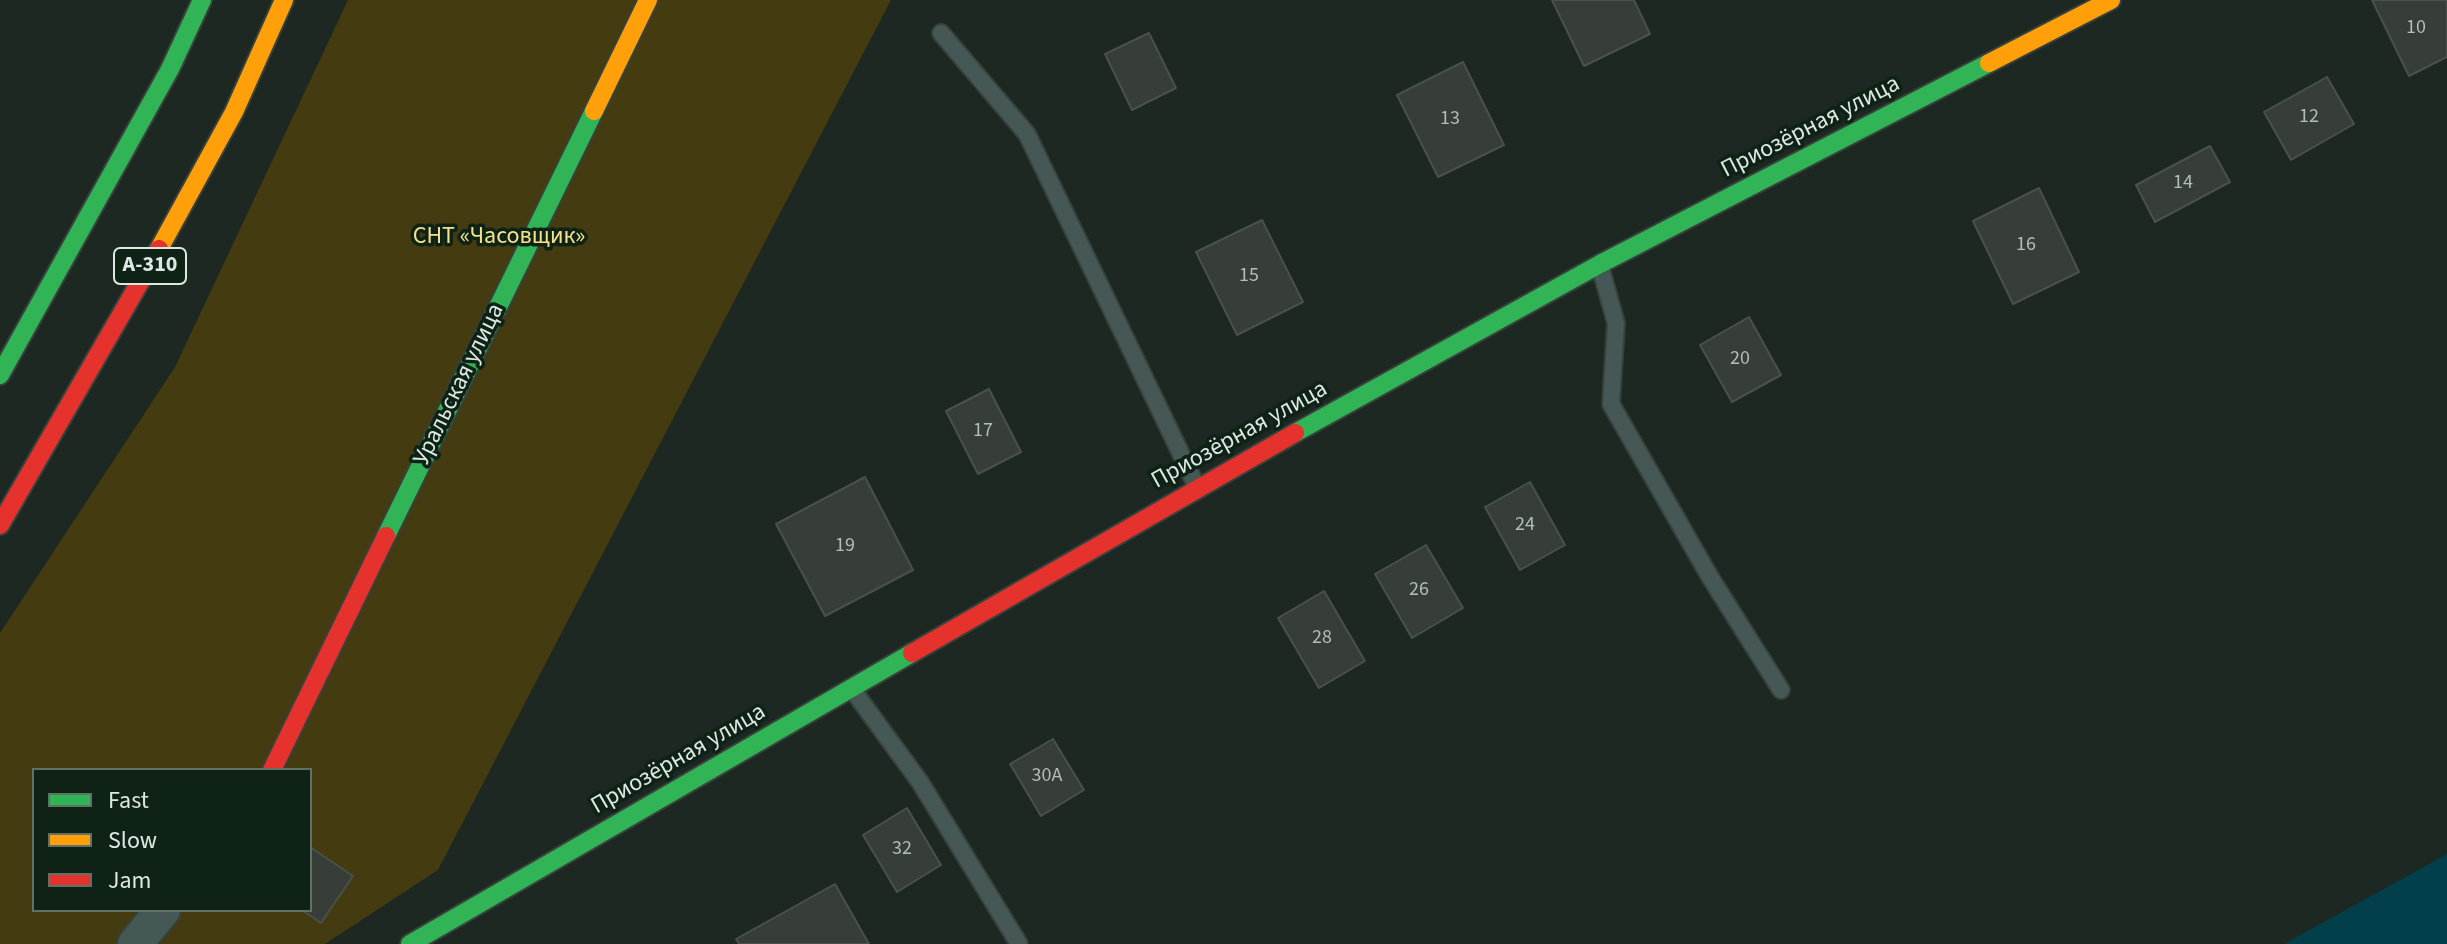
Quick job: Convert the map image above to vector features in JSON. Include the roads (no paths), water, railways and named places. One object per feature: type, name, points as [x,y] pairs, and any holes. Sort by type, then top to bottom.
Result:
[{"type":"street","points":[[0,375],[170,69],[202,0]]},
{"type":"street","name":"А-310","points":[[0,525],[179,215],[234,112],[284,0]]},
{"type":"street","name":"Уральская улица","points":[[273,768],[648,0]]},
{"type":"street","name":"Приозёрная улица","points":[[410,944],[1197,487],[1600,264],[2111,0]]},
{"type":"street","points":[[135,944],[161,912]]},
{"type":"lane","points":[[941,33],[1027,134],[1197,487]]},
{"type":"lane","points":[[1600,264],[1616,323],[1611,404],[1710,577],[1781,690]]},
{"type":"lane","points":[[851,687],[920,782],[1019,944]]},
{"type":"water","points":[[2447,854],[2447,944],[2284,944]]},
{"type":"park label","name":"СНТ «Часовщик»","points":[[499,238]]}]
